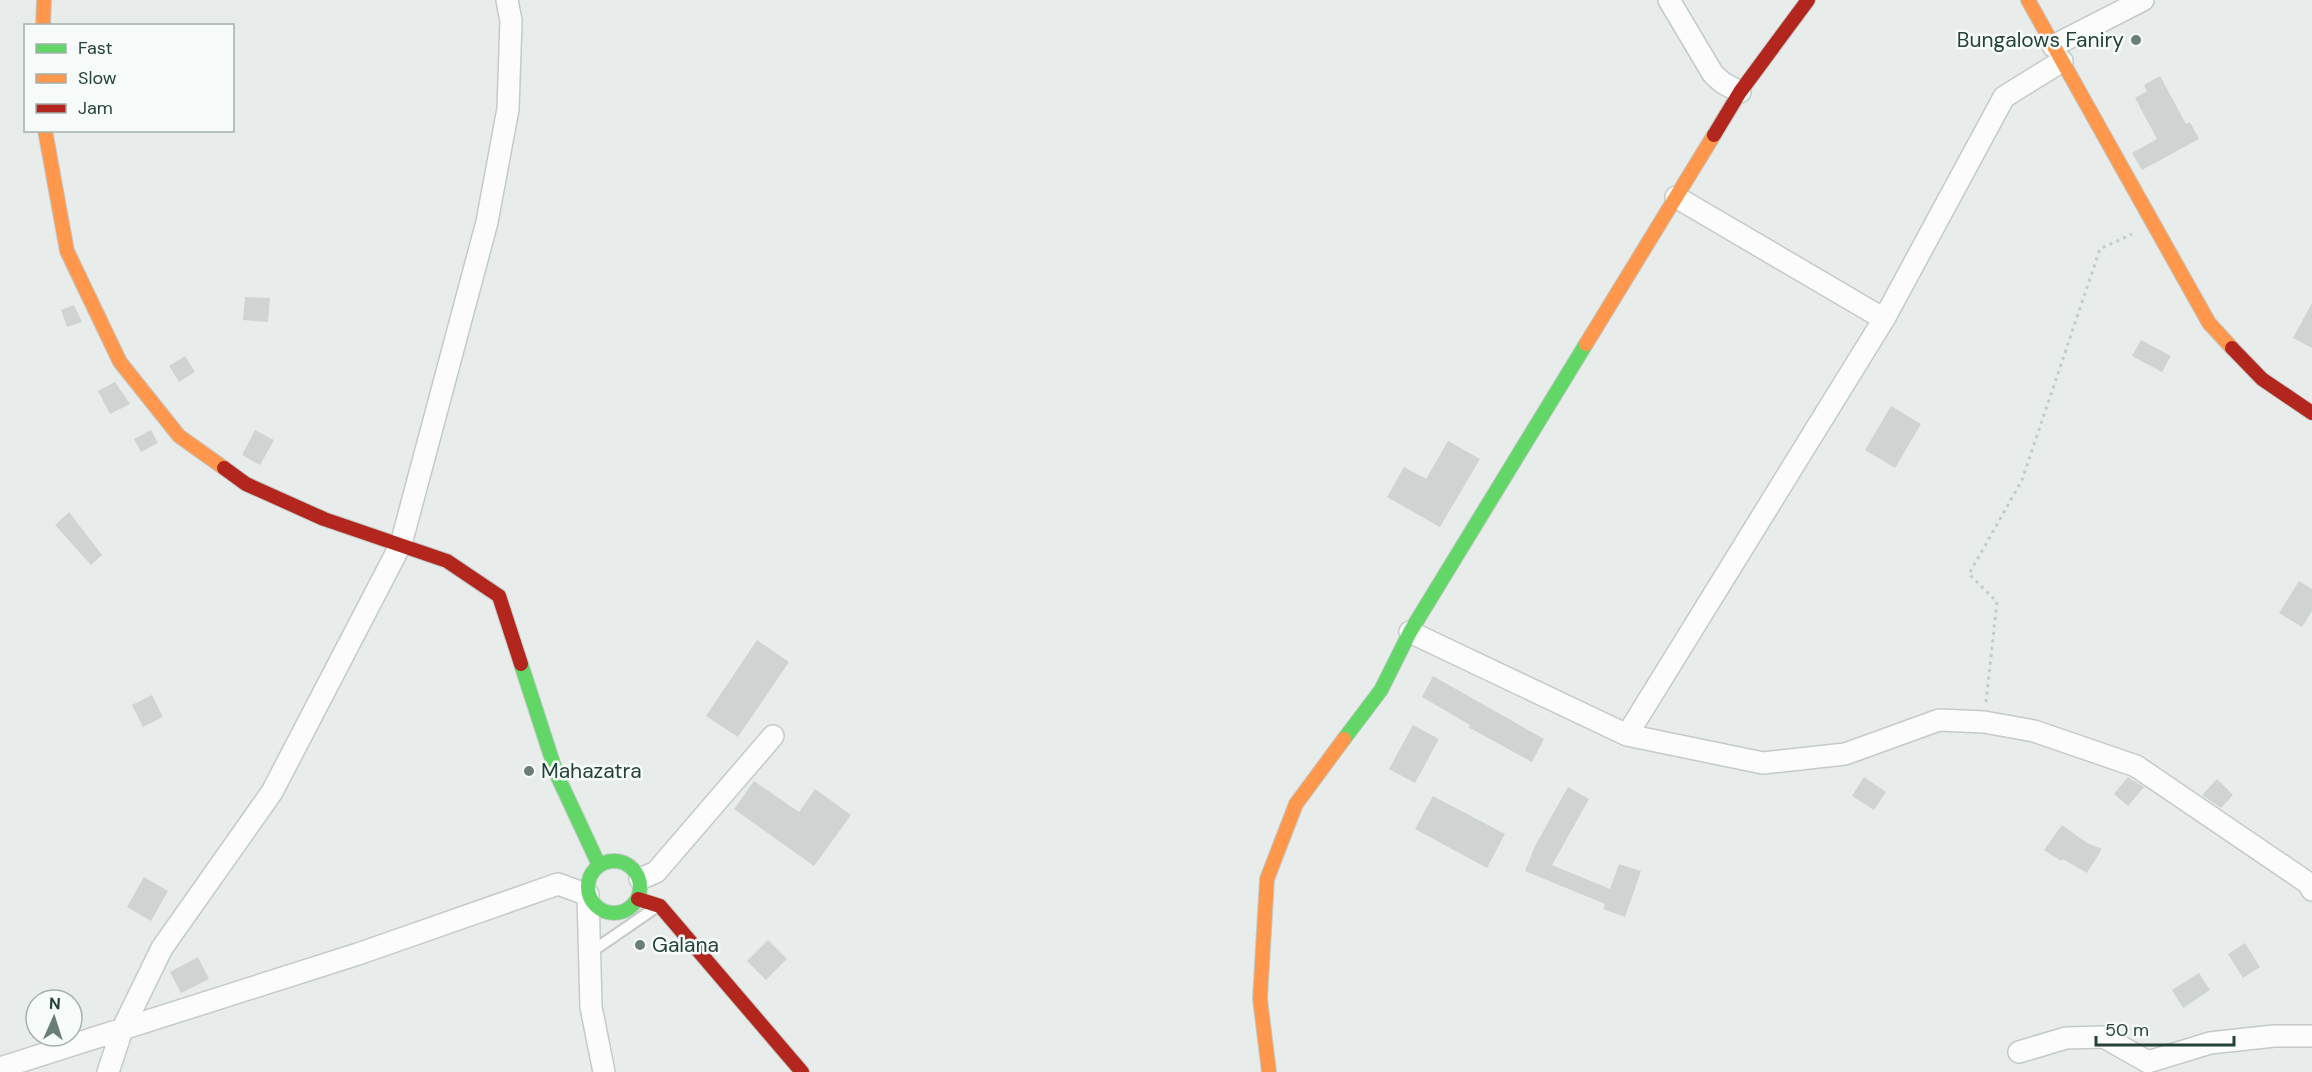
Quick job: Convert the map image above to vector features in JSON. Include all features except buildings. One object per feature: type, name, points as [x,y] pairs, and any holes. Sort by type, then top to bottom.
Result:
[{"type":"street","points":[[43,24],[44,0]]},
{"type":"street","points":[[108,1072],[122,1030],[162,948],[272,792],[401,544],[487,222],[508,108],[511,21],[507,0]]},
{"type":"street","points":[[1669,0],[1713,74],[1723,83],[1740,92]]},
{"type":"street","points":[[1269,1072],[1260,999],[1267,879],[1296,804],[1381,690],[1410,633],[1740,92],[1808,0]]},
{"type":"street","points":[[2028,0],[2209,323],[2262,379],[2312,413]]},
{"type":"street","points":[[1627,735],[1884,319],[2004,97],[2058,53],[2143,0]]},
{"type":"street","points":[[45,132],[67,251],[120,362],[179,436],[246,484],[324,519],[447,561],[499,596],[557,775],[599,864]]},
{"type":"street","points":[[1676,197],[1884,319]]},
{"type":"street","points":[[1410,633],[1627,735],[1763,763],[1845,754],[1940,720],[1984,722],[2034,731],[2136,766],[2308,883],[2312,890]]},
{"type":"street","points":[[0,1068],[358,954],[558,884],[588,895],[597,908],[612,914],[628,911],[639,889],[773,736]]},
{"type":"street","points":[[604,1072],[591,1007],[587,884],[591,873],[599,864],[611,860],[623,862],[634,868],[639,889],[660,906],[802,1072]]},
{"type":"street","points":[[2019,1052],[2066,1038],[2104,1037],[2148,1062],[2210,1043],[2274,1036],[2312,1036]]},
{"type":"lane","points":[[591,952],[660,906]]},
{"type":"path","points":[[1984,722],[1997,602],[1969,574],[2022,480],[2100,249],[2130,234],[2155,228]]},
{"type":"traffic: fast","points":[[1344,739],[1381,690],[1410,632],[1586,344]]},
{"type":"traffic: fast","points":[[521,664],[557,775],[599,865]]},
{"type":"traffic: fast","points":[[609,861],[619,861],[633,868],[640,887],[633,906],[619,913],[609,913],[599,909],[592,902],[588,892],[588,882],[592,872],[599,865],[609,861]]},
{"type":"traffic: slow","points":[[43,24],[44,0]]},
{"type":"traffic: slow","points":[[2028,0],[2209,323],[2232,348]]},
{"type":"traffic: slow","points":[[45,132],[67,251],[120,362],[179,436],[224,468]]},
{"type":"traffic: slow","points":[[1586,344],[1714,135]]},
{"type":"traffic: slow","points":[[1269,1072],[1260,999],[1267,879],[1296,804],[1344,739]]},
{"type":"traffic: jam","points":[[1714,135],[1740,92],[1808,0]]},
{"type":"traffic: jam","points":[[2232,348],[2262,379],[2312,413]]},
{"type":"traffic: jam","points":[[224,468],[246,484],[324,519],[447,561],[499,596],[521,664]]},
{"type":"traffic: jam","points":[[638,899],[660,906],[802,1072]]},
{"type":"place","name":"Bungalows Faniry","points":[[2136,40]]},
{"type":"place","name":"Mahazatra","points":[[529,771]]},
{"type":"place","name":"Galana","points":[[640,945]]}]
